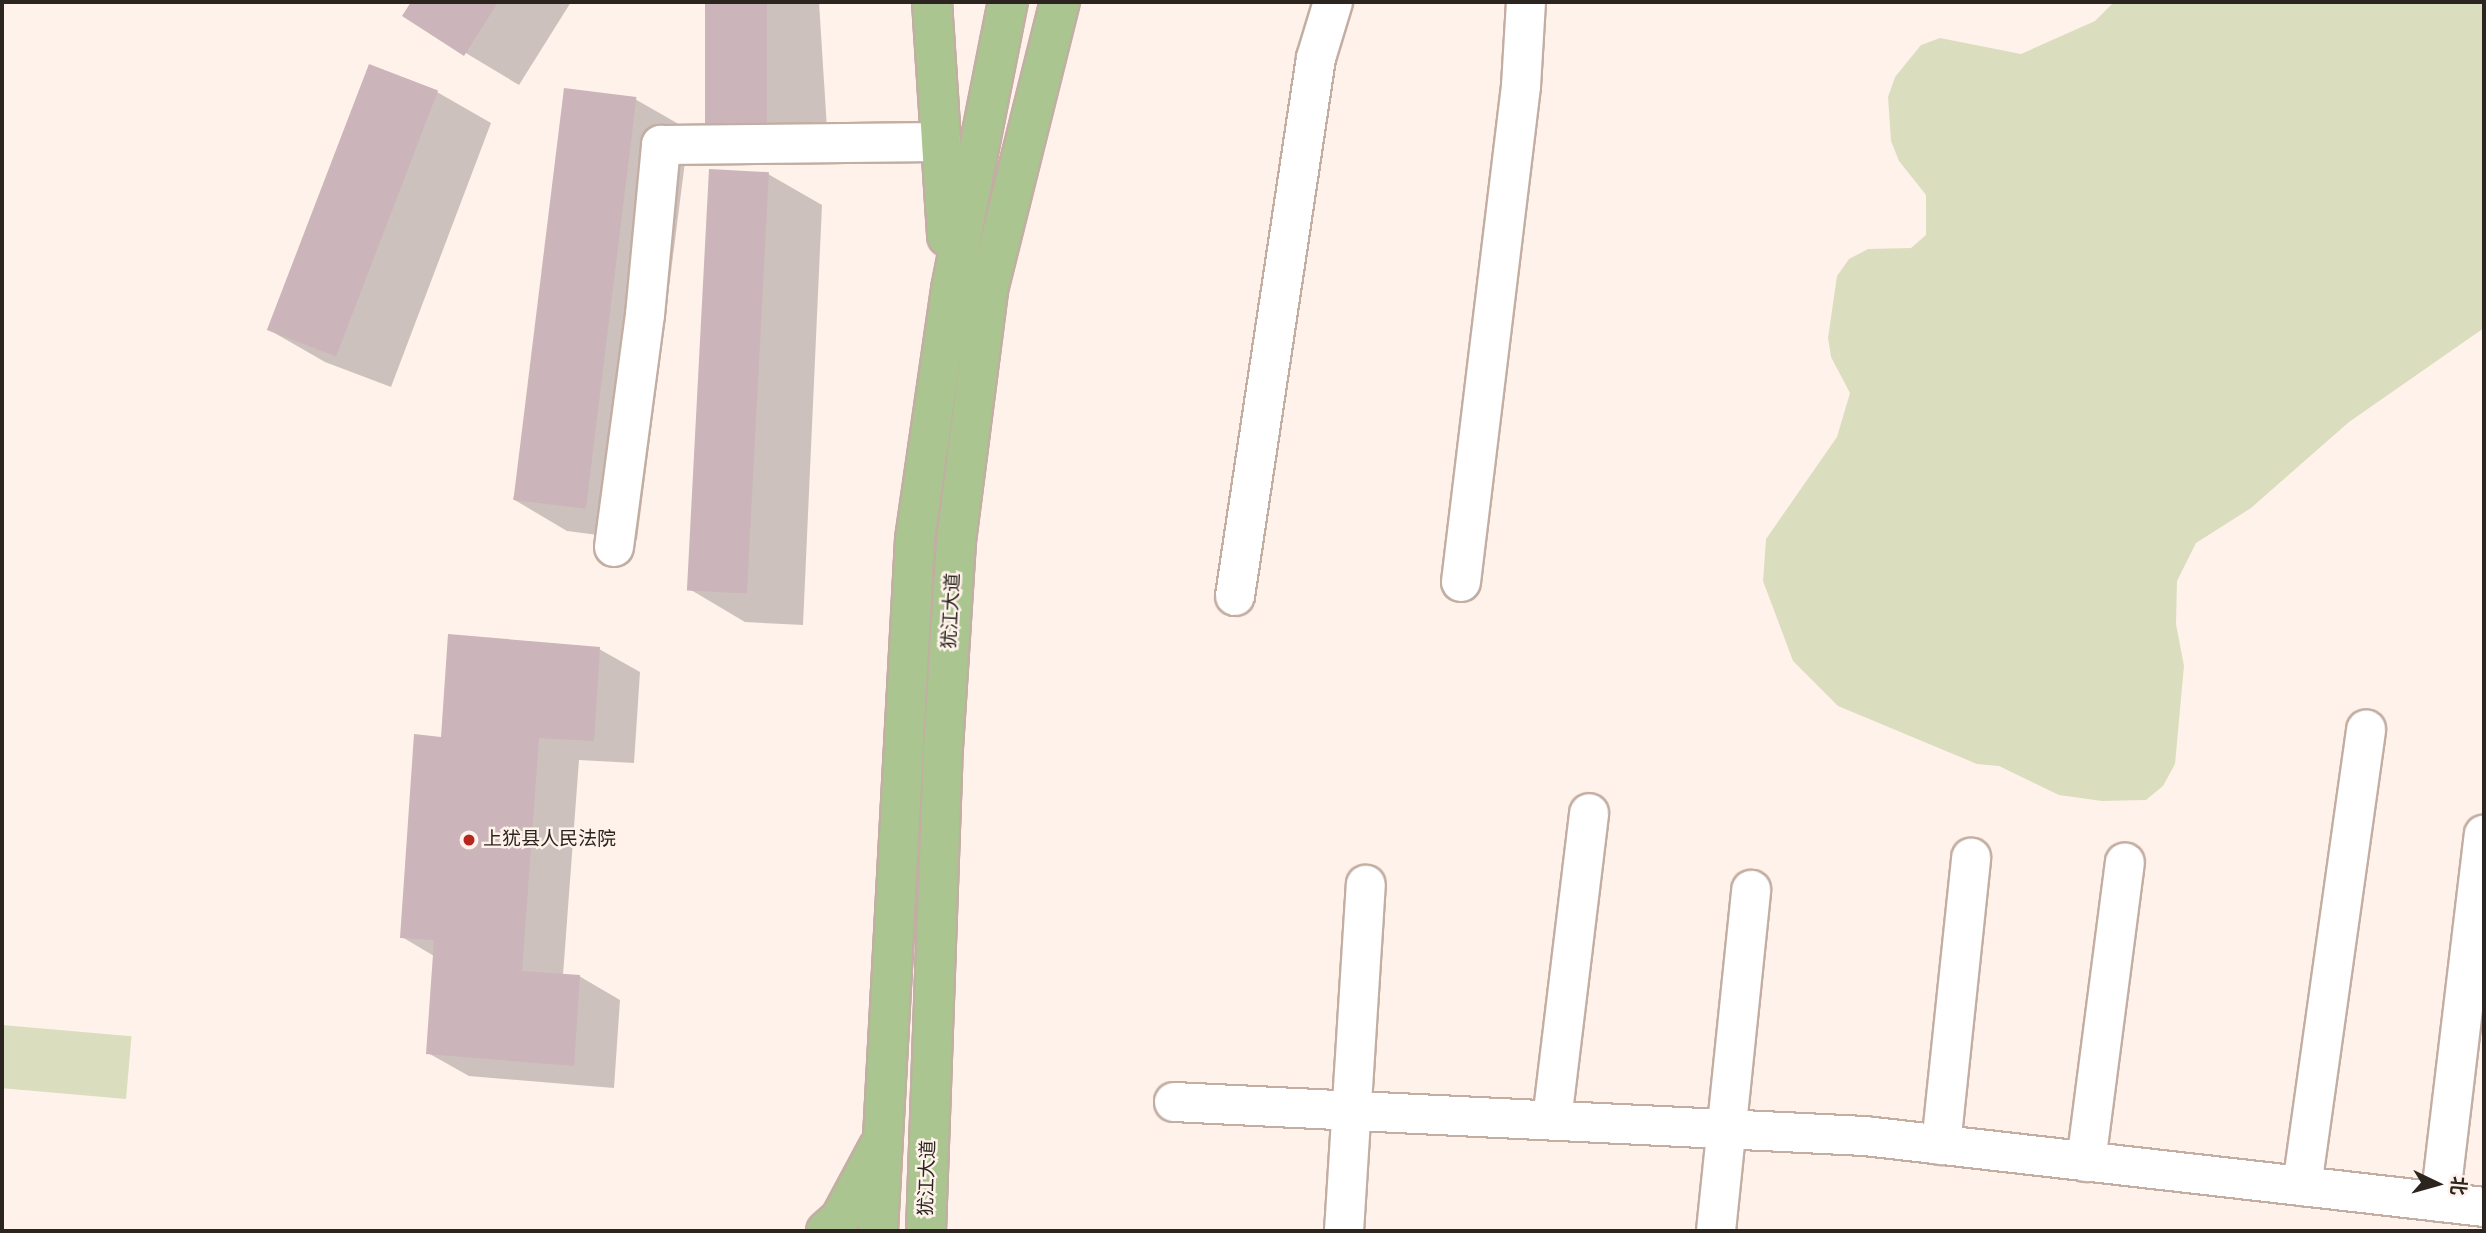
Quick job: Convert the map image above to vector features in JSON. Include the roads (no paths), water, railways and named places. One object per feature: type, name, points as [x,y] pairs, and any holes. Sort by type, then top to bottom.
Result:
[{"type":"main road","points":[[932,2],[951,289]]},
{"type":"main road","points":[[878,1231],[915,539],[951,289],[1008,2]]},
{"type":"main road","name":"犹江大道","points":[[926,1231],[943,764],[956,541],[988,290],[1060,2]]},
{"type":"main road","points":[[826,1231],[840,1219],[884,1137]]},
{"type":"main road","points":[[930,1143],[953,1231]]},
{"type":"street","points":[[1236,596],[1316,58],[1333,2]]},
{"type":"street","points":[[1461,582],[1521,86],[1526,2]]},
{"type":"street","points":[[614,547],[645,315],[661,145],[941,142]]},
{"type":"street","points":[[2302,1186],[2367,729]]},
{"type":"street","points":[[1552,1120],[1589,813]]},
{"type":"street","points":[[2440,1202],[2484,835]]},
{"type":"street","points":[[1941,1145],[1971,858]]},
{"type":"street","points":[[2086,1161],[2125,863]]},
{"type":"street","points":[[1344,1231],[1349,1111],[1366,885]]},
{"type":"street","points":[[1716,1231],[1724,1129],[1751,890]]},
{"type":"street","points":[[1174,1102],[1865,1136],[2484,1207]]},
{"type":"place","name":"上犹县人民法院","points":[[469,840]]}]
